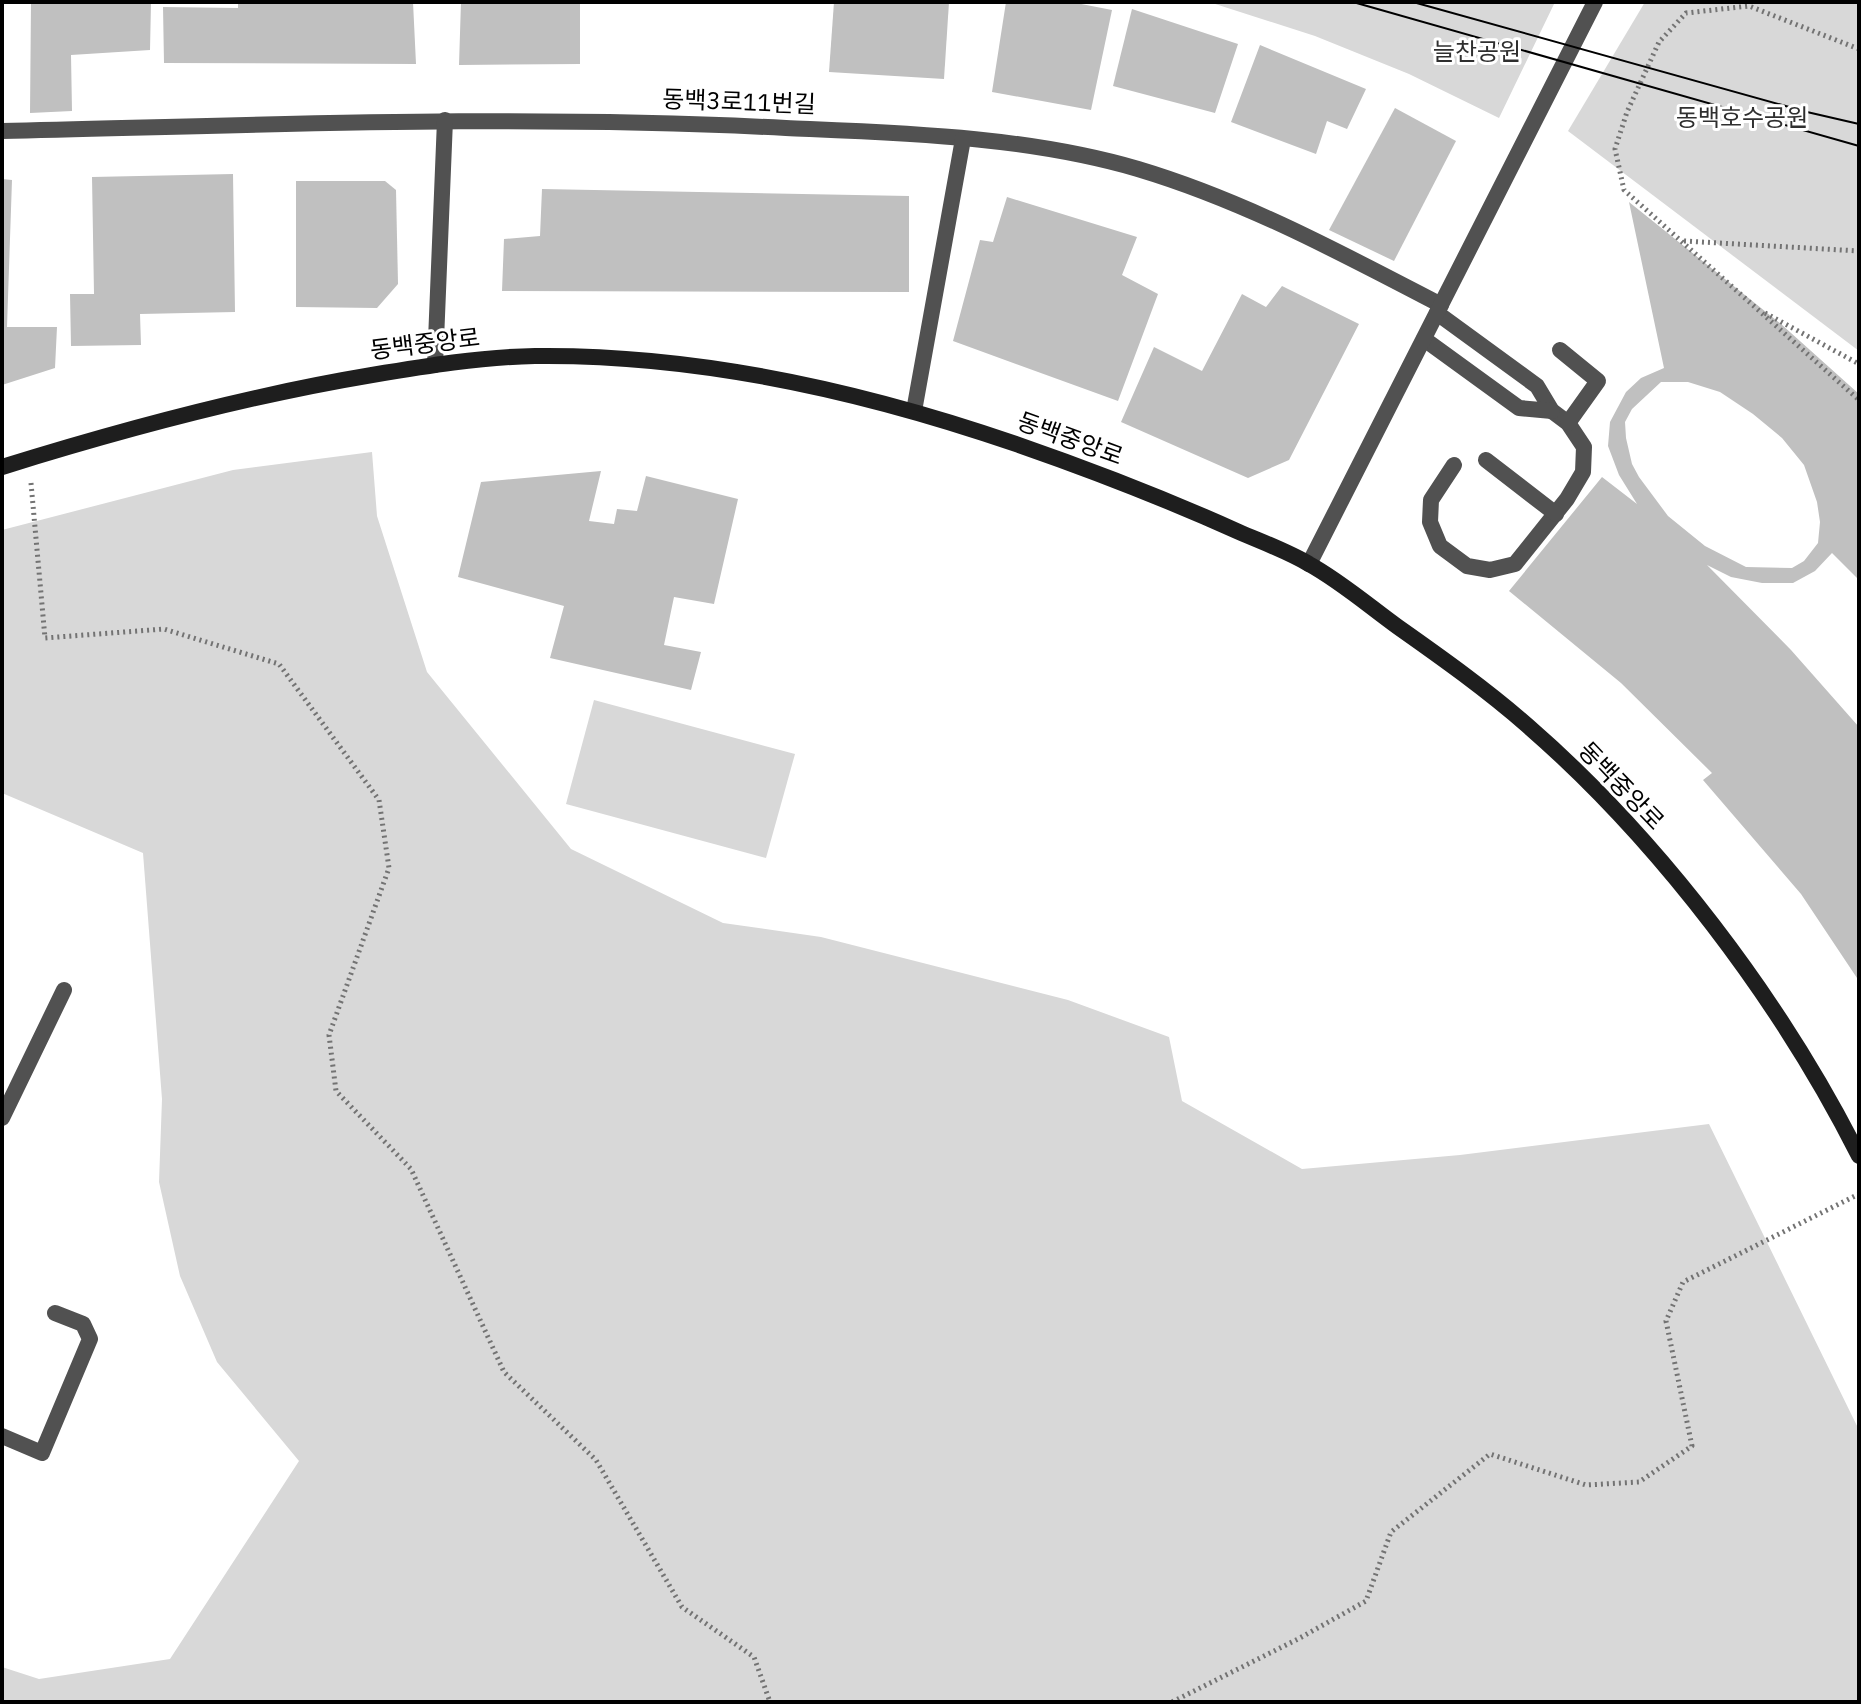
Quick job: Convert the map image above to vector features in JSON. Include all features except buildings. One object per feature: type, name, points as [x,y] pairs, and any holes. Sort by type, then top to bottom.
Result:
[{"type":"street","points":[[1309,564],[1595,2]]},
{"type":"street","points":[[435,365],[445,120]]},
{"type":"street","name":"동백3로11번길","points":[[2,131],[445,120],[732,125],[963,139],[1083,157],[1135,168],[1200,189],[1276,221],[1439,309],[1537,386],[1552,411]]},
{"type":"street","points":[[914,411],[963,139]]},
{"type":"street","points":[[1424,339],[1519,408],[1552,411],[1568,423],[1584,447],[1583,472],[1556,514],[1515,564],[1490,570],[1467,566],[1440,546],[1430,522],[1431,500],[1454,465]]},
{"type":"street","points":[[1560,350],[1598,381],[1568,423]]},
{"type":"street","name":"동백중앙로","points":[[2,467],[82,441],[278,391],[435,365],[532,356],[617,358],[705,367],[782,381],[914,411],[1054,457],[1198,513],[1309,564],[1484,690],[1530,728],[1622,820],[1699,911],[1773,1011],[1814,1073],[1859,1156]]},
{"type":"street","points":[[1486,460],[1556,514]]},
{"type":"street","points":[[2,1118],[64,990]]},
{"type":"street","points":[[2,1436],[42,1453],[90,1339],[83,1324],[55,1313]]},
{"type":"path","points":[[1859,49],[1749,6],[1686,13],[1659,42],[1627,112],[1615,149],[1624,190],[1859,400]]},
{"type":"path","points":[[1682,241],[1859,251]]},
{"type":"path","points":[[1756,308],[1859,364]]},
{"type":"path","points":[[28,459],[45,638],[164,629],[279,664],[379,800],[389,868],[329,1035],[336,1091],[411,1169],[504,1372],[596,1460],[682,1607],[754,1657],[770,1702]]},
{"type":"path","points":[[1172,1702],[1366,1601],[1391,1532],[1490,1454],[1586,1485],[1639,1482],[1692,1446],[1666,1321],[1683,1282],[1859,1194]]},
{"type":"green space","name":"늘찬공원","points":[[1209,2],[1555,2],[1499,118],[1409,74],[1315,36]]},
{"type":"green space","name":"동백호수공원","points":[[1645,2],[1859,2],[1859,351],[1568,131]]},
{"type":"green space","points":[[372,452],[377,516],[427,672],[571,849],[723,923],[821,937],[1068,1000],[1169,1037],[1182,1101],[1302,1169],[1460,1155],[1709,1124],[1859,1430],[1859,1702],[2,1702],[2,1667],[39,1679],[170,1659],[299,1461],[217,1362],[180,1276],[159,1182],[162,1099],[143,853],[2,793],[2,530],[233,470]]},
{"type":"green space","points":[[594,700],[795,754],[766,858],[566,804]]},
{"type":"tram line","points":[[1353,2],[1859,146]]},
{"type":"tram line","points":[[1413,2],[1859,124]]}]
